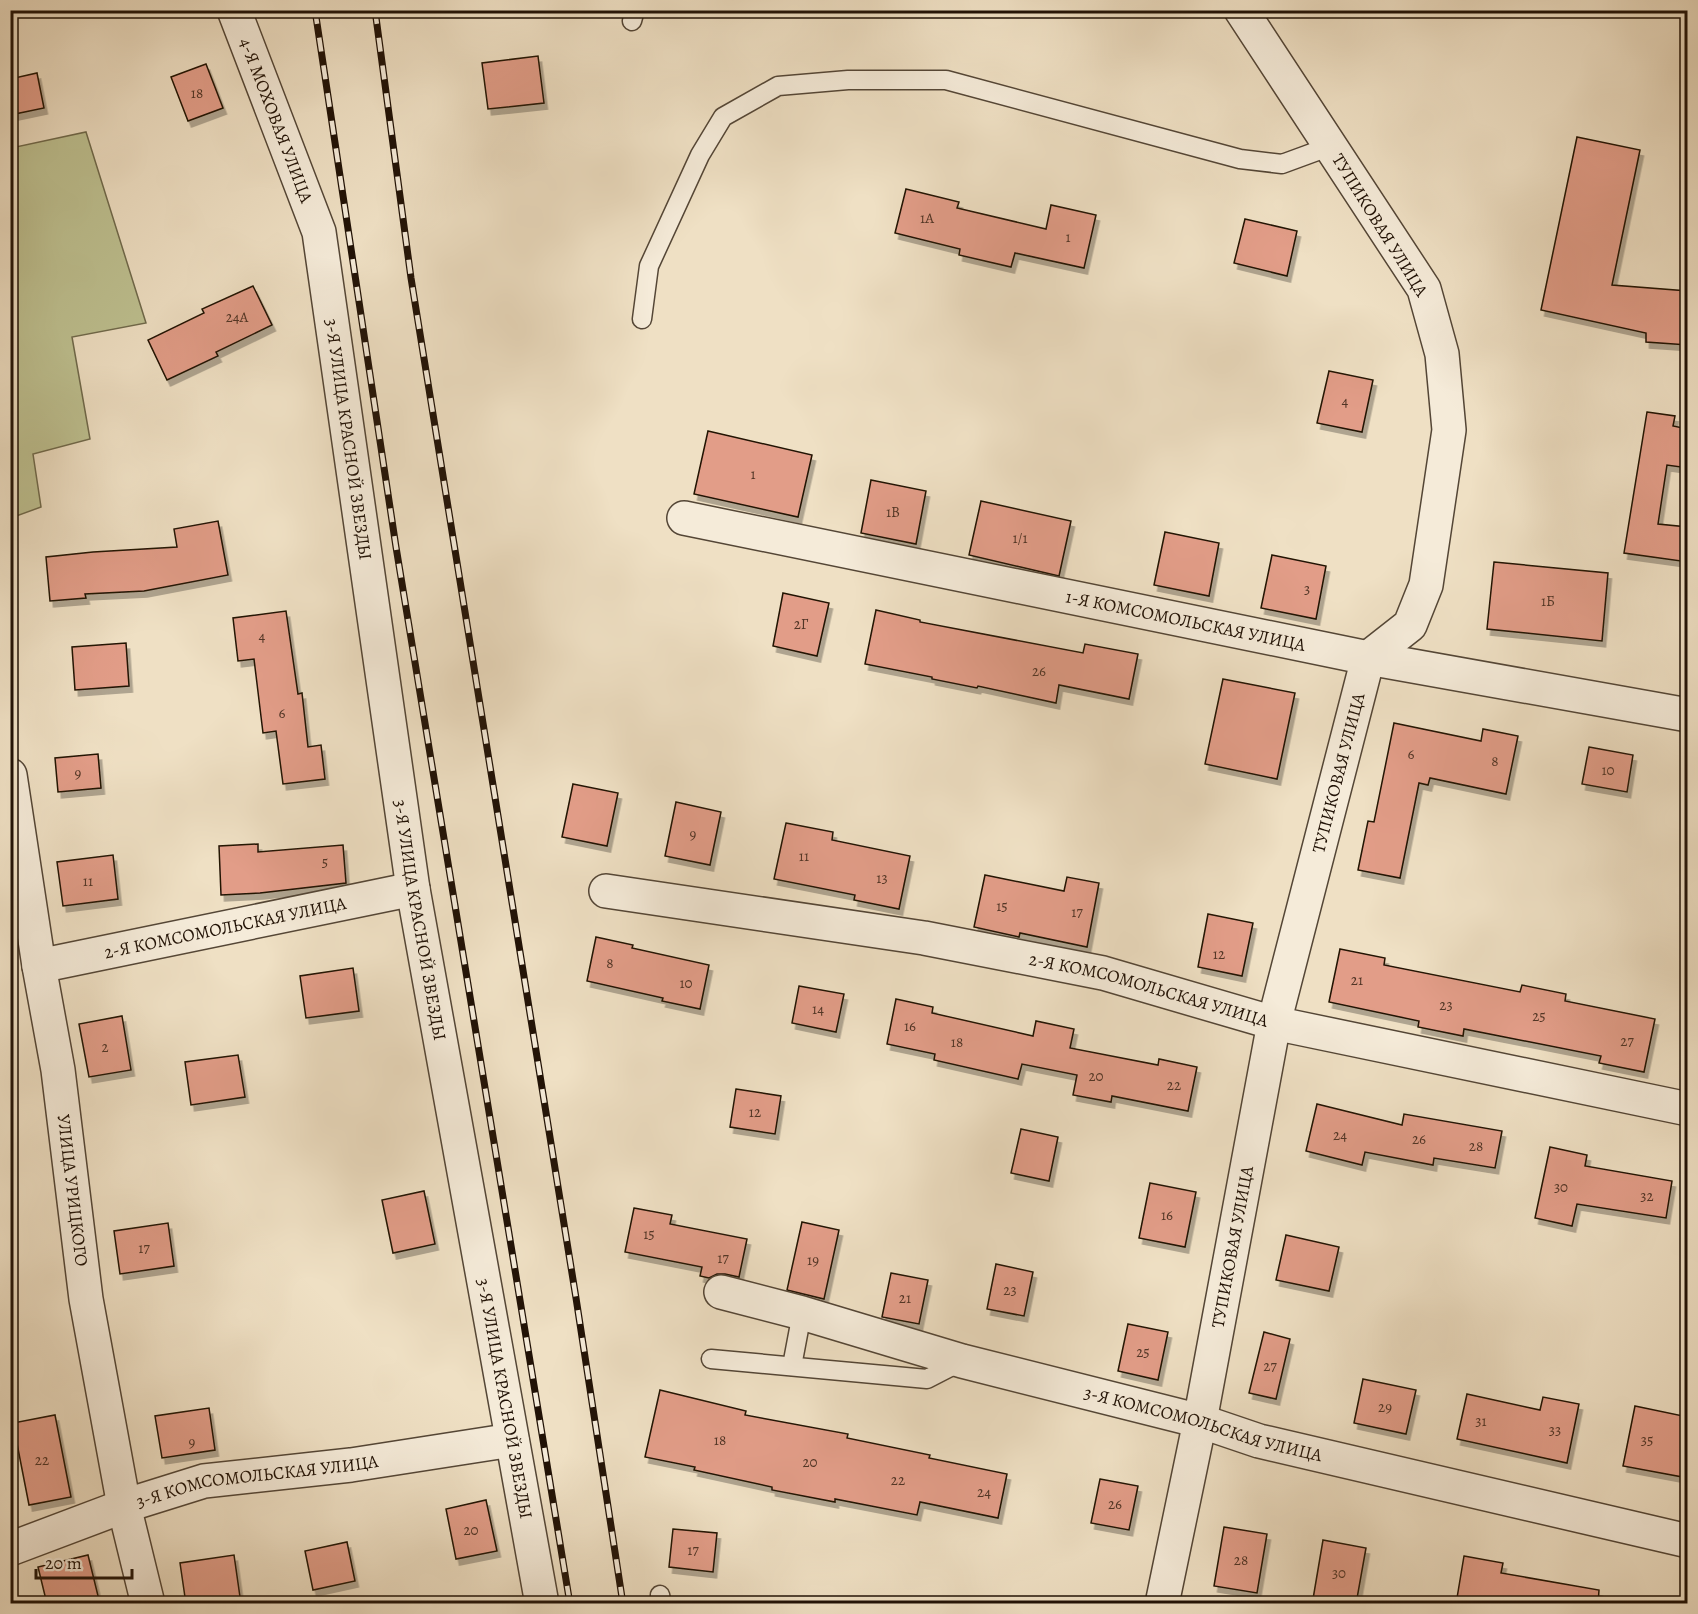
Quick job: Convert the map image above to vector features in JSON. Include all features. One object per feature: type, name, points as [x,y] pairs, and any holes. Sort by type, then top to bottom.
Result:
[{"type":"street","name":"4-Я МОХОВАЯ УЛИЦА","points":[[234,10],[319,232]]},
{"type":"street","name":"ТУПИКОВАЯ УЛИЦА","points":[[1162,1604],[1200,1420],[1274,1023],[1368,658],[1410,625],[1426,585],[1449,430],[1443,354],[1424,289],[1241,10]]},
{"type":"street","name":"3-Я УЛИЦА КРАСНОЙ ЗВЕЗДЫ","points":[[319,232],[413,889],[542,1604]]},
{"type":"street","name":"1-Я КОМСОМОЛЬСКАЯ УЛИЦА","points":[[684,518],[1368,658],[1688,715]]},
{"type":"street","name":"УЛИЦА УРИЦКОГО","points":[[10,775],[39,966],[58,1070],[86,1299],[124,1506],[148,1604]]},
{"type":"street","name":"2-Я КОМСОМОЛЬСКАЯ УЛИЦА","points":[[39,966],[413,889]]},
{"type":"street","name":"2-Я КОМСОМОЛЬСКАЯ УЛИЦА","points":[[606,891],[924,938],[1092,970],[1274,1023],[1688,1109]]},
{"type":"street","name":"3-Я КОМСОМОЛЬСКАЯ УЛИЦА","points":[[721,1292],[802,1313],[962,1362],[1200,1420],[1259,1441],[1688,1541]]},
{"type":"street","name":"3-Я КОМСОМОЛЬСКАЯ УЛИЦА","points":[[10,1549],[124,1506],[204,1481],[351,1465],[512,1440]]},
{"type":"lane","points":[[642,319],[649,266],[700,155],[723,117],[778,86],[848,80],[946,80],[1240,159],[1282,164],[1331,146]]},
{"type":"lane","points":[[792,1366],[802,1313]]},
{"type":"lane","points":[[711,1359],[927,1379],[962,1362]]},
{"type":"green space","points":[[86,132],[146,323],[72,337],[90,439],[33,454],[41,507],[11,518],[11,148]]},
{"type":"building","points":[[538,56],[544,103],[488,109],[482,63]]},
{"type":"building","points":[[206,64],[223,108],[188,121],[171,77]]},
{"type":"building","points":[[37,73],[44,108],[10,115],[10,79]]},
{"type":"building","points":[[1577,137],[1640,150],[1612,285],[1688,291],[1688,345],[1646,342],[1646,333],[1541,310]]},
{"type":"building","points":[[906,189],[959,202],[957,208],[1046,229],[1051,205],[1096,215],[1084,268],[1015,253],[1011,267],[959,255],[960,249],[895,233]]},
{"type":"building","points":[[1245,219],[1297,231],[1287,276],[1234,263]]},
{"type":"building","points":[[253,286],[272,325],[216,352],[218,356],[167,380],[148,340],[204,313],[202,309]]},
{"type":"building","points":[[1329,371],[1373,380],[1362,432],[1317,423]]},
{"type":"building","points":[[1647,412],[1675,416],[1673,426],[1688,429],[1688,468],[1667,465],[1658,524],[1688,527],[1688,562],[1624,553]]},
{"type":"building","points":[[708,431],[812,455],[798,517],[694,494]]},
{"type":"building","points":[[871,480],[926,491],[916,544],[861,533]]},
{"type":"building","points":[[981,501],[1071,521],[1059,576],[969,555]]},
{"type":"building","points":[[218,521],[228,575],[144,591],[85,594],[86,598],[50,601],[46,557],[177,547],[174,529]]},
{"type":"building","points":[[1165,532],[1219,543],[1209,596],[1154,585]]},
{"type":"building","points":[[1272,555],[1326,566],[1316,619],[1261,608]]},
{"type":"building","points":[[1494,562],[1608,573],[1602,641],[1487,629]]},
{"type":"building","points":[[783,593],[829,603],[817,656],[773,646]]},
{"type":"building","points":[[876,610],[920,620],[920,622],[1083,653],[1085,644],[1138,654],[1129,699],[1059,685],[1056,703],[865,664]]},
{"type":"building","points":[[286,611],[298,694],[302,693],[308,747],[321,745],[325,779],[283,784],[276,731],[263,733],[254,659],[238,661],[233,618]]},
{"type":"building","points":[[126,643],[129,686],[75,690],[72,647]]},
{"type":"building","points":[[1223,679],[1295,693],[1277,779],[1205,764]]},
{"type":"building","points":[[1394,723],[1481,741],[1483,729],[1518,736],[1506,794],[1430,778],[1428,785],[1419,783],[1400,878],[1358,870],[1368,821],[1374,822]]},
{"type":"building","points":[[1589,747],[1633,755],[1627,792],[1582,784]]},
{"type":"building","points":[[98,754],[101,788],[58,792],[55,758]]},
{"type":"building","points":[[573,784],[618,793],[607,846],[562,837]]},
{"type":"building","points":[[676,802],[721,812],[710,865],[665,856]]},
{"type":"building","points":[[786,823],[833,832],[832,840],[910,856],[899,909],[854,900],[855,895],[774,879]]},
{"type":"building","points":[[258,844],[258,852],[343,845],[346,883],[221,895],[219,846]]},
{"type":"building","points":[[113,855],[118,899],[63,906],[57,862]]},
{"type":"building","points":[[985,875],[1064,891],[1067,877],[1099,883],[1087,947],[1020,933],[1019,937],[974,927]]},
{"type":"building","points":[[1208,914],[1253,923],[1242,976],[1198,967]]},
{"type":"building","points":[[596,937],[633,945],[632,948],[709,965],[700,1009],[587,981]]},
{"type":"building","points":[[1340,949],[1385,958],[1384,965],[1520,992],[1522,985],[1566,994],[1565,1001],[1655,1019],[1644,1072],[1599,1063],[1601,1056],[1464,1029],[1463,1036],[1418,1027],[1419,1021],[1329,1002]]},
{"type":"building","points":[[353,968],[359,1011],[306,1018],[300,976]]},
{"type":"building","points":[[799,986],[844,994],[836,1032],[792,1023]]},
{"type":"building","points":[[896,999],[933,1007],[932,1013],[1033,1036],[1036,1021],[1074,1029],[1070,1048],[1158,1065],[1159,1059],[1197,1067],[1188,1111],[1112,1096],[1111,1102],[1073,1095],[1077,1075],[1022,1064],[1018,1079],[934,1060],[935,1054],[887,1044]]},
{"type":"building","points":[[122,1016],[131,1070],[89,1077],[79,1024]]},
{"type":"building","points":[[238,1055],[245,1097],[191,1105],[185,1062]]},
{"type":"building","points":[[736,1089],[781,1096],[775,1134],[730,1127]]},
{"type":"building","points":[[1317,1104],[1402,1125],[1404,1114],[1502,1131],[1495,1168],[1434,1158],[1433,1165],[1365,1152],[1362,1165],[1306,1151]]},
{"type":"building","points":[[1021,1129],[1058,1137],[1049,1181],[1011,1173]]},
{"type":"building","points":[[1550,1147],[1587,1155],[1585,1166],[1672,1181],[1666,1218],[1577,1204],[1572,1226],[1535,1218]]},
{"type":"building","points":[[1150,1183],[1196,1192],[1185,1247],[1139,1238]]},
{"type":"building","points":[[424,1191],[435,1244],[393,1253],[382,1200]]},
{"type":"building","points":[[634,1208],[672,1215],[670,1224],[747,1239],[739,1277],[717,1274],[709,1278],[700,1276],[702,1267],[625,1252]]},
{"type":"building","points":[[802,1222],[839,1230],[824,1299],[787,1290]]},
{"type":"building","points":[[168,1223],[174,1266],[120,1274],[114,1231]]},
{"type":"building","points":[[1286,1235],[1339,1247],[1329,1291],[1276,1280]]},
{"type":"building","points":[[996,1264],[1033,1272],[1024,1316],[987,1309]]},
{"type":"building","points":[[891,1273],[928,1280],[919,1324],[882,1317]]},
{"type":"building","points":[[1128,1324],[1168,1332],[1158,1380],[1118,1371]]},
{"type":"building","points":[[1264,1332],[1290,1339],[1276,1399],[1249,1393]]},
{"type":"building","points":[[1363,1379],[1416,1390],[1406,1434],[1354,1423]]},
{"type":"building","points":[[660,1390],[746,1411],[745,1415],[848,1434],[847,1438],[1007,1474],[998,1518],[920,1502],[917,1515],[835,1499],[835,1502],[772,1490],[772,1487],[645,1457]]},
{"type":"building","points":[[1467,1394],[1540,1410],[1543,1397],[1579,1404],[1567,1463],[1457,1439]]},
{"type":"building","points":[[1635,1406],[1688,1417],[1688,1478],[1623,1466]]},
{"type":"building","points":[[209,1408],[215,1450],[162,1458],[155,1416]]},
{"type":"building","points":[[55,1415],[71,1497],[29,1505],[13,1423]]},
{"type":"building","points":[[1100,1479],[1138,1486],[1129,1530],[1091,1523]]},
{"type":"building","points":[[486,1500],[497,1551],[456,1559],[446,1509]]},
{"type":"building","points":[[1224,1527],[1267,1534],[1257,1593],[1214,1586]]},
{"type":"building","points":[[673,1529],[717,1533],[713,1572],[669,1567]]},
{"type":"building","points":[[1323,1540],[1366,1548],[1356,1604],[1340,1604],[1313,1599]]},
{"type":"building","points":[[347,1542],[355,1581],[313,1590],[305,1551]]},
{"type":"building","points":[[88,1555],[100,1604],[47,1604],[38,1567]]},
{"type":"building","points":[[234,1555],[240,1597],[186,1604],[180,1563]]},
{"type":"building","points":[[1464,1556],[1503,1563],[1501,1573],[1599,1590],[1598,1604],[1456,1604]]},
{"type":"railway","points":[[315,10],[396,547],[570,1604]]},
{"type":"railway","points":[[375,10],[411,278],[576,1298],[623,1604]]}]
